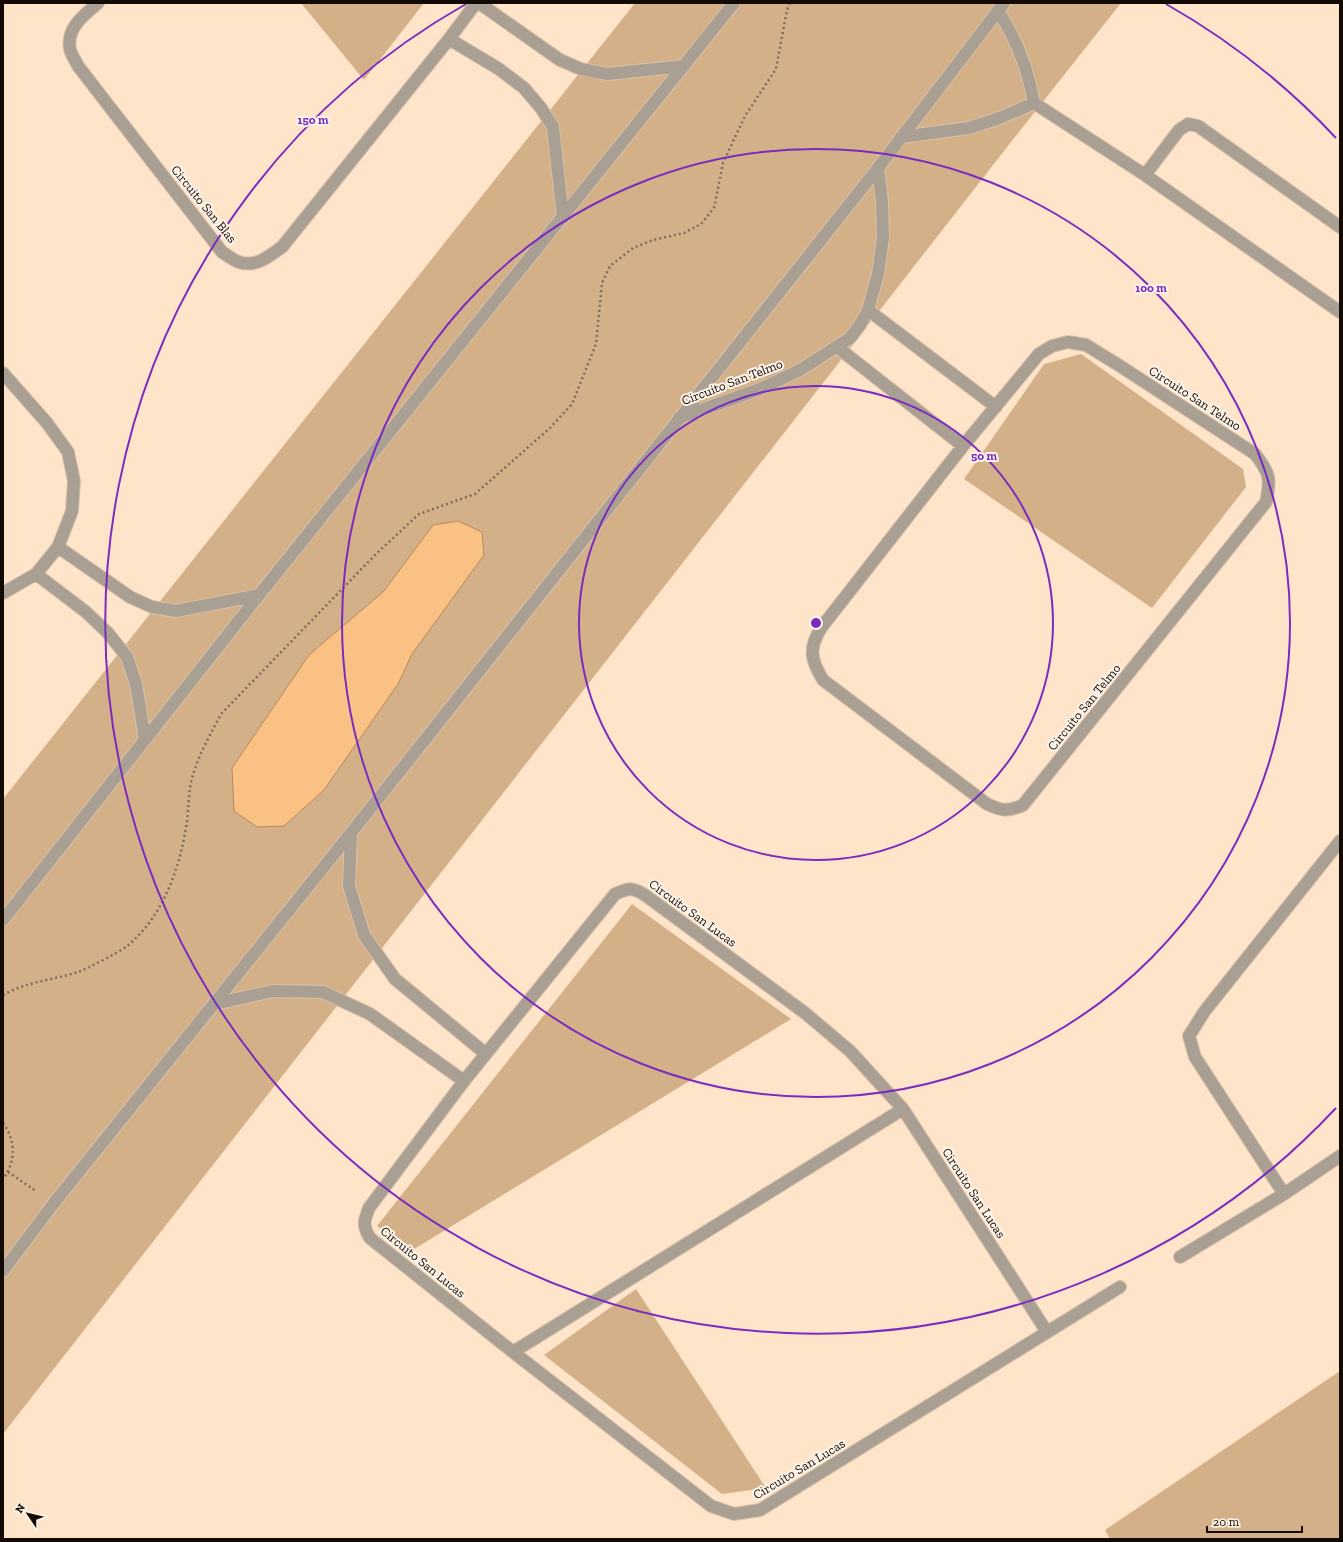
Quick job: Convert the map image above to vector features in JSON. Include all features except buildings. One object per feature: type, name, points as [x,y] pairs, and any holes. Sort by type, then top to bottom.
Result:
[{"type":"street","name":"Circuito San Blas","points":[[98,3],[76,22],[70,37],[70,50],[78,66],[222,252],[238,262],[252,264],[267,258],[282,247],[477,3],[560,60],[581,69],[607,74],[684,66]]},
{"type":"street","points":[[3,920],[259,595],[734,3]]},
{"type":"street","points":[[3,1271],[54,1203],[214,1004],[878,168],[1001,7],[1026,64],[1034,103],[1145,175],[1340,312]]},
{"type":"street","points":[[449,39],[499,69],[524,88],[541,108],[553,127],[563,218]]},
{"type":"street","points":[[901,137],[969,128],[1002,117],[1034,103]]},
{"type":"street","points":[[1145,175],[1179,130],[1188,124],[1198,126],[1340,227]]},
{"type":"street","name":"Circuito San Telmo","points":[[678,418],[760,389],[800,370],[850,338],[860,325],[868,310],[878,274],[883,238],[882,201],[878,168]]},
{"type":"street","points":[[868,310],[996,407]]},
{"type":"street","name":"Circuito San Telmo","points":[[1068,342],[1086,345],[1255,454],[1266,468],[1270,485],[1266,502],[1023,805],[1013,810],[1002,811],[987,804],[823,680],[814,666],[812,652],[815,638],[821,628],[963,446],[996,407],[1039,354],[1052,346],[1068,342]]},
{"type":"street","points":[[837,347],[963,446]]},
{"type":"street","points":[[3,373],[47,423],[68,452],[74,481],[72,511],[58,547],[36,574],[3,593]]},
{"type":"street","points":[[58,547],[130,598],[152,607],[176,611],[259,595]]},
{"type":"street","points":[[36,574],[86,612],[108,633],[127,657],[136,684],[145,739]]},
{"type":"street","points":[[350,833],[349,886],[364,935],[395,979],[486,1054]]},
{"type":"street","points":[[1284,1194],[1195,1057],[1189,1036],[1204,1012],[1340,842]]},
{"type":"street","name":"Circuito San Lucas","points":[[1047,1332],[903,1109],[850,1051],[805,1012],[635,889],[627,889],[615,894],[464,1081],[369,1208],[364,1221],[365,1230],[370,1238],[513,1352],[711,1506],[734,1514],[760,1510],[1120,1287]]},
{"type":"street","points":[[214,1004],[273,991],[323,992],[370,1014],[464,1081]]},
{"type":"street","points":[[513,1352],[903,1109]]},
{"type":"street","points":[[1180,1257],[1284,1194],[1340,1156]]},
{"type":"path","points":[[3,996],[13,990],[30,984],[80,972],[126,947],[149,924],[172,884],[186,828],[191,782],[207,739],[222,713],[376,554],[420,514],[475,494],[550,428],[572,404],[596,344],[602,283],[610,266],[633,248],[653,240],[684,233],[701,224],[714,208],[723,163],[745,116],[776,69],[786,10],[790,3]]},
{"type":"path","points":[[3,1123],[8,1130],[13,1144],[13,1158],[8,1172],[3,1179]]},
{"type":"path","points":[[8,1172],[54,1203]]},
{"type":"shaded area","points":[[301,3],[424,3],[364,80]]},
{"type":"shaded area","points":[[635,3],[1121,3],[3,1434],[3,799]]},
{"type":"shaded area","points":[[1081,354],[1243,469],[1246,487],[1152,608],[964,479],[1044,364]]},
{"type":"shaded area","points":[[458,521],[482,532],[484,555],[412,654],[398,684],[324,790],[284,826],[257,827],[234,811],[232,768],[309,655],[384,591],[433,525]]},
{"type":"shaded area","points":[[632,904],[791,1019],[411,1251],[377,1226]]},
{"type":"shaded area","points":[[636,1289],[766,1488],[722,1494],[544,1355]]},
{"type":"shaded area","points":[[1340,1371],[1340,1539],[1110,1539],[1105,1530]]}]
